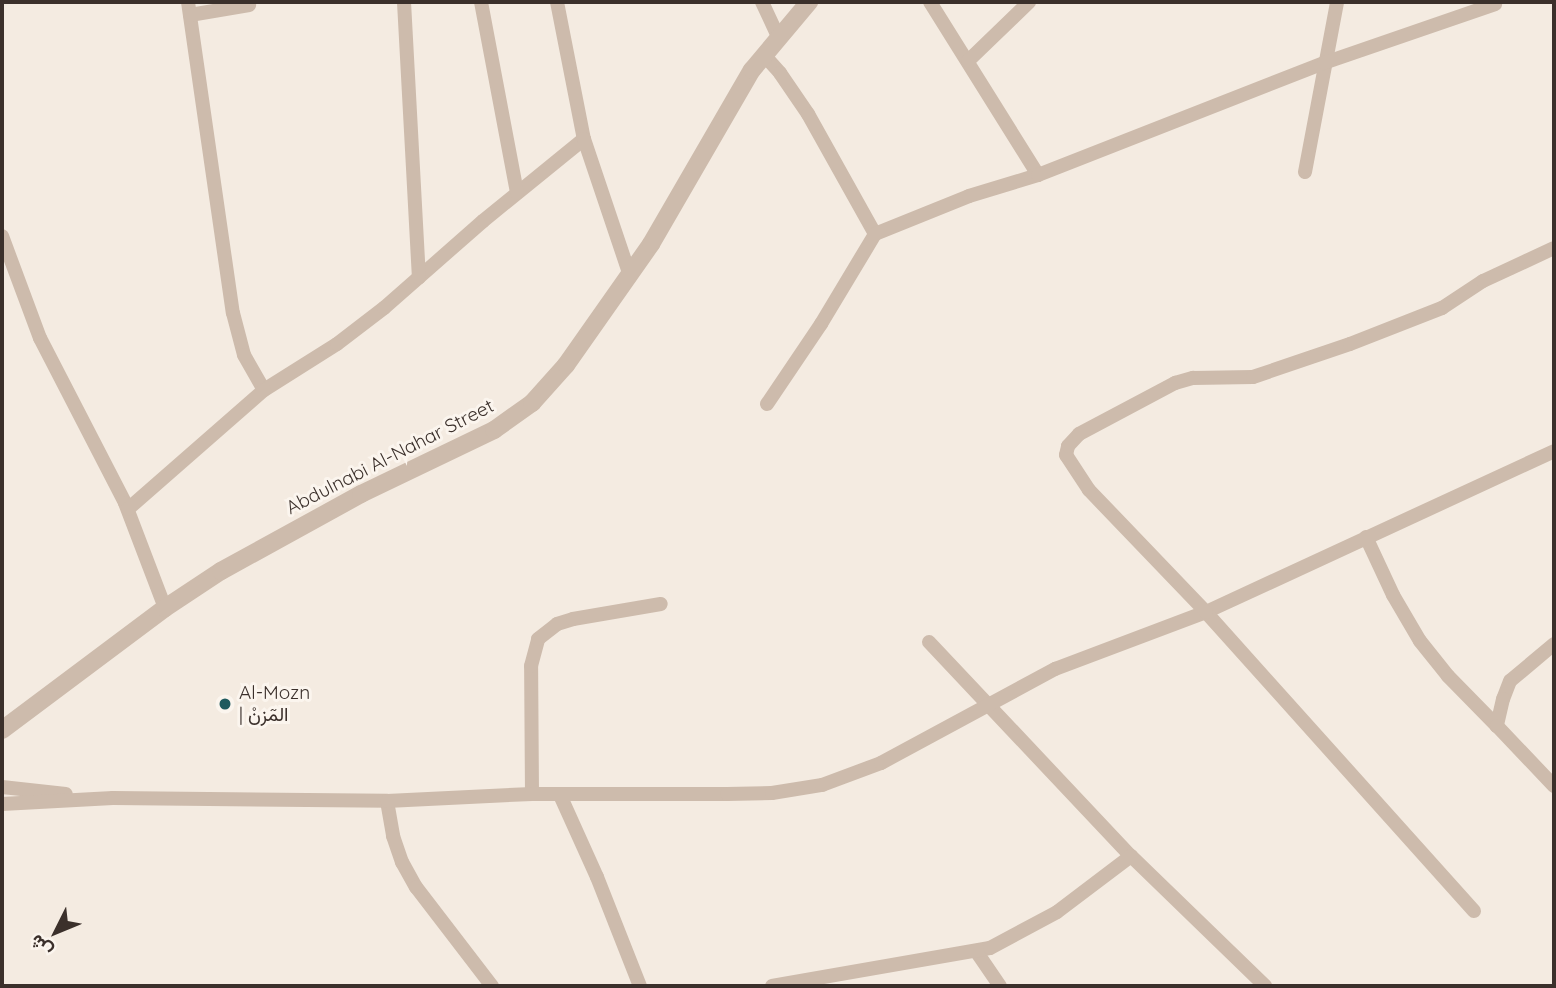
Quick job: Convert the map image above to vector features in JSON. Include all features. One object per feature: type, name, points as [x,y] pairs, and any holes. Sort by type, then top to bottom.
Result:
[{"type":"street","points":[[404,2],[419,278]]},
{"type":"street","points":[[481,2],[517,193]]},
{"type":"street","points":[[558,2],[584,139],[630,276]]},
{"type":"street","points":[[762,2],[778,37]]},
{"type":"street","name":"Abdulnabi Al-Nahar Street","points":[[2,730],[165,608],[279,537],[494,430],[550,385],[630,276],[752,70],[809,2]]},
{"type":"street","points":[[930,2],[1038,175]]},
{"type":"street","points":[[968,61],[1029,2]]},
{"type":"street","points":[[1305,172],[1337,2]]},
{"type":"street","points":[[767,404],[821,324],[875,234],[969,196],[1038,175],[1324,63],[1495,4]]},
{"type":"street","points":[[249,5],[189,8],[233,313],[244,355],[264,390]]},
{"type":"street","points":[[764,55],[808,114],[875,234]]},
{"type":"street","points":[[128,509],[264,390],[337,344],[584,139]]},
{"type":"street","points":[[2,236],[40,338],[128,509],[165,608]]},
{"type":"street","points":[[1474,911],[1206,612],[1077,476],[1066,455],[1071,440],[1098,422],[1175,383],[1194,378],[1253,377],[1350,344],[1442,308],[1483,281],[1554,248]]},
{"type":"street","points":[[2,804],[113,798],[387,801],[533,794],[772,793],[822,785],[881,763],[1055,669],[1206,612],[1554,452]]},
{"type":"street","points":[[1366,537],[1393,595],[1420,641],[1448,676],[1554,786]]},
{"type":"street","points":[[533,794],[531,666],[538,639],[556,624],[573,619],[661,604]]},
{"type":"street","points":[[929,642],[1131,856],[1265,986]]},
{"type":"street","points":[[1497,726],[1510,681],[1554,644]]},
{"type":"street","points":[[2,787],[113,798]]},
{"type":"street","points":[[560,795],[597,877],[640,986]]},
{"type":"street","points":[[387,801],[393,836],[402,862],[416,887],[492,986]]},
{"type":"street","points":[[772,986],[976,951],[1003,943],[1040,923],[1131,856]]},
{"type":"street","points":[[976,951],[1000,986]]},
{"type":"place","name":"Al-Mozn | المٓزنْ","points":[[225,704]]}]
